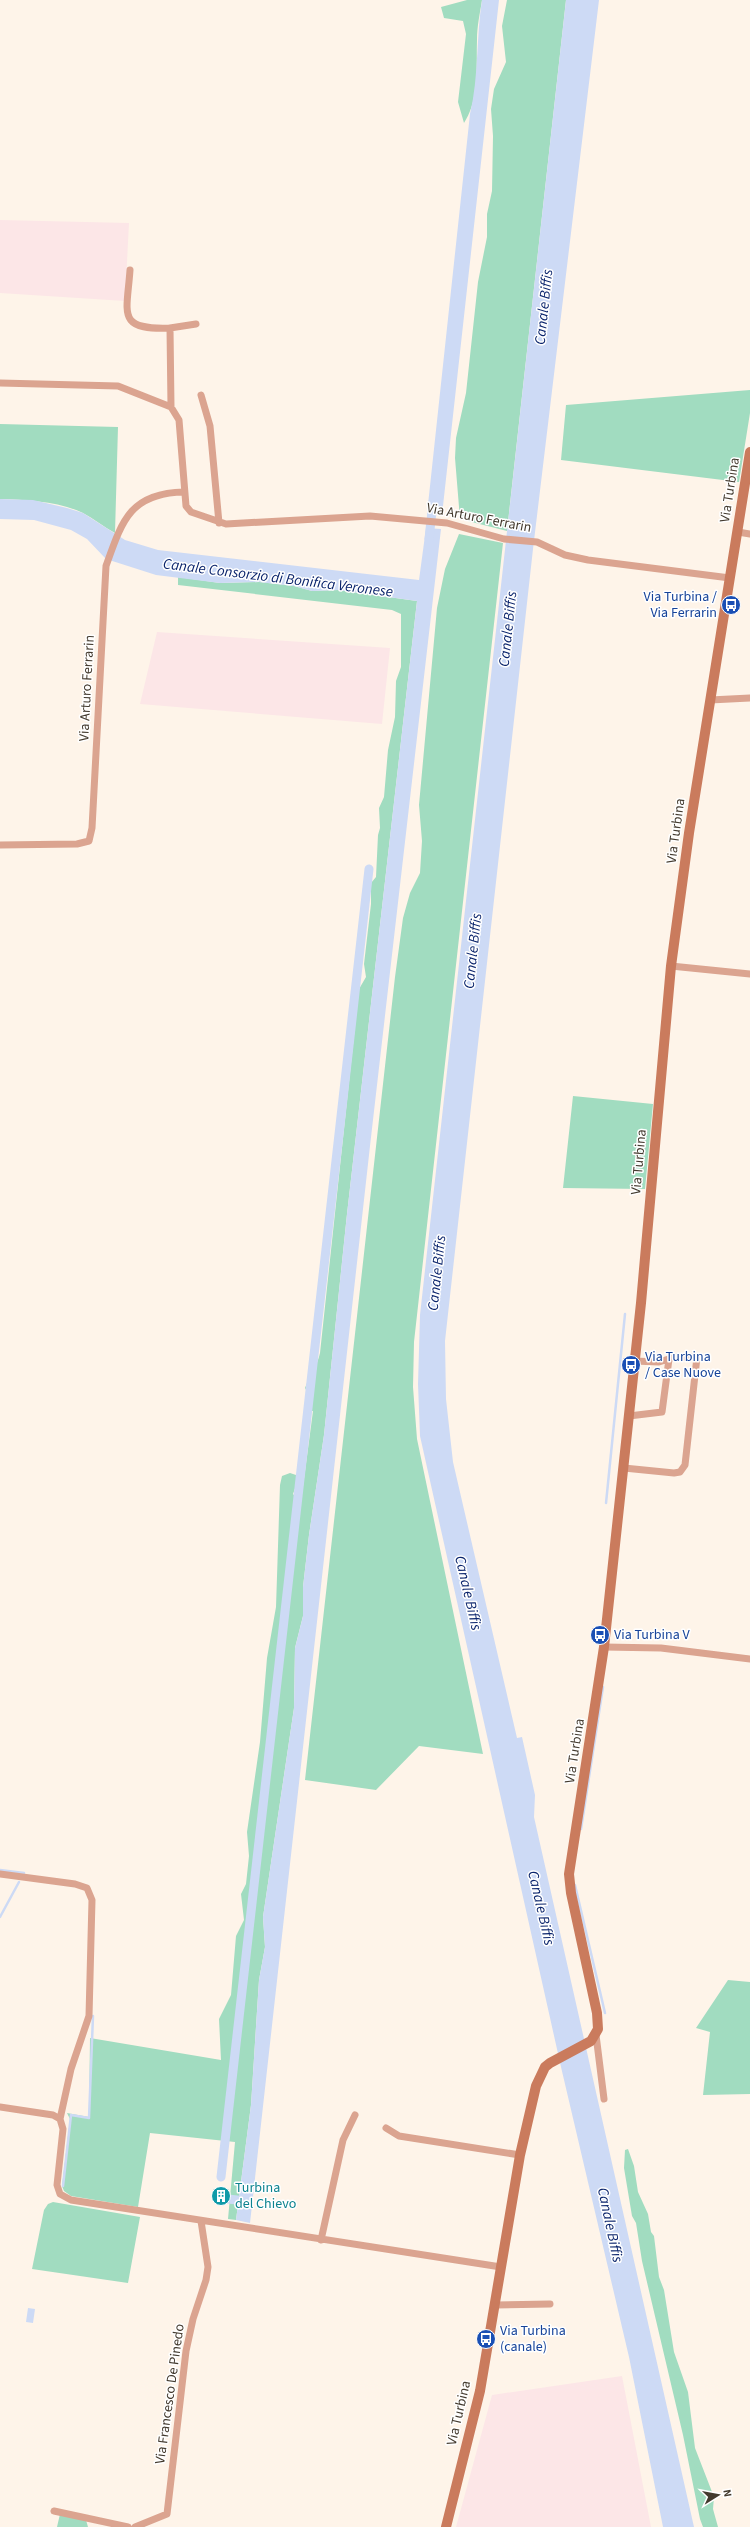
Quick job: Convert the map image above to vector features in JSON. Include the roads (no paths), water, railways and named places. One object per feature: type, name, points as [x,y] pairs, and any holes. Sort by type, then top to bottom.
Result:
[{"type":"street","points":[[130,270],[128,312],[130,320],[134,325],[140,327],[170,328],[196,324]]},
{"type":"street","name":"Via Arturo Ferrarin","points":[[170,328],[170,407],[179,420],[184,492],[186,506],[191,512],[219,523],[370,516],[447,523],[504,539],[537,542],[565,555],[588,560],[730,578]]},
{"type":"street","points":[[0,383],[118,386],[170,407]]},
{"type":"street","points":[[201,395],[210,426],[219,523]]},
{"type":"street","name":"Via Turbina","points":[[604,2099],[594,2038],[597,2013],[571,1893],[569,1874],[604,1647],[624,1468],[672,966],[710,700],[750,452]]},
{"type":"street","name":"Via Arturo Ferrarin","points":[[0,845],[77,844],[89,841],[92,828],[106,566],[118,531],[133,509],[142,501],[166,493],[184,492]]},
{"type":"street","name":"Via Turbina","points":[[738,532],[750,534]]},
{"type":"street","points":[[710,700],[750,698]]},
{"type":"street","points":[[672,966],[750,974]]},
{"type":"street","points":[[624,1468],[674,1473],[680,1472],[685,1465],[697,1357],[668,1359],[659,1362],[634,1361]]},
{"type":"street","points":[[629,1416],[662,1412],[668,1359]]},
{"type":"street","points":[[604,1647],[661,1648],[750,1659]]},
{"type":"street","points":[[0,1874],[75,1884],[87,1888],[92,1900],[89,2016],[71,2069],[60,2119],[63,2129],[57,2185],[60,2194],[71,2200],[251,2230],[501,2267]]},
{"type":"street","name":"Via Turbina","points":[[446,2527],[480,2391],[520,2155],[536,2086],[545,2067],[594,2038]]},
{"type":"street","points":[[0,2106],[53,2115],[60,2119]]},
{"type":"street","points":[[321,2240],[343,2140],[355,2115]]},
{"type":"street","points":[[386,2128],[399,2136],[520,2155]]},
{"type":"street","name":"Via Francesco De Pinedo","points":[[135,2527],[167,2514],[186,2351],[193,2319],[206,2280],[208,2267],[201,2221]]},
{"type":"street","points":[[495,2305],[550,2304]]},
{"type":"street","points":[[54,2511],[128,2527]]},
{"type":"water","points":[[482,0],[499,0],[442,515],[427,514],[470,114],[475,86]]},
{"type":"water","name":"Canale Biffis","points":[[566,0],[599,0],[533,549],[445,1341],[446,1399],[453,1462],[517,1738],[522,1737],[535,1795],[534,1817],[694,2527],[663,2527],[629,2357],[561,2067],[420,1436],[418,1384],[420,1315]]},
{"type":"water","name":"Canale Consorzio di Bonifica Veronese","points":[[0,499],[33,500],[83,513],[125,540],[158,550],[419,580],[426,528],[441,529],[370,1146],[250,2223],[236,2220],[251,2105],[259,1980],[265,1947],[263,1917],[294,1708],[295,1648],[303,1616],[303,1587],[324,1435],[347,1214],[417,601],[338,590],[312,591],[294,586],[259,582],[220,583],[156,575],[106,559],[87,539],[71,530],[34,520],[0,519]]},
{"type":"water","points":[[28,2308],[35,2309],[33,2323],[26,2322]]},
{"type":"waterway","points":[[429,539],[433,502]]},
{"type":"waterway","points":[[221,2177],[369,869]]},
{"type":"waterway","points":[[606,1503],[625,1314]]},
{"type":"waterway","points":[[581,1829],[603,1687]]},
{"type":"waterway","points":[[0,1870],[24,1873]]},
{"type":"waterway","points":[[0,1917],[19,1882]]},
{"type":"waterway","points":[[575,1885],[605,2013]]},
{"type":"waterway","points":[[63,2186],[71,2115],[89,2118],[93,2016]]},
{"type":"waterway","points":[[219,2198],[246,2201],[246,2196]]},
{"type":"place","name":"Via Turbina / Via Ferrarin","points":[[731,605]]},
{"type":"place","name":"Via Turbina / Case Nuove","points":[[631,1365]]},
{"type":"place","name":"Via Turbina V","points":[[600,1635]]},
{"type":"place","name":"Turbina del Chievo","points":[[221,2196]]},
{"type":"place","name":"Via Turbina (canale)","points":[[486,2339]]}]
